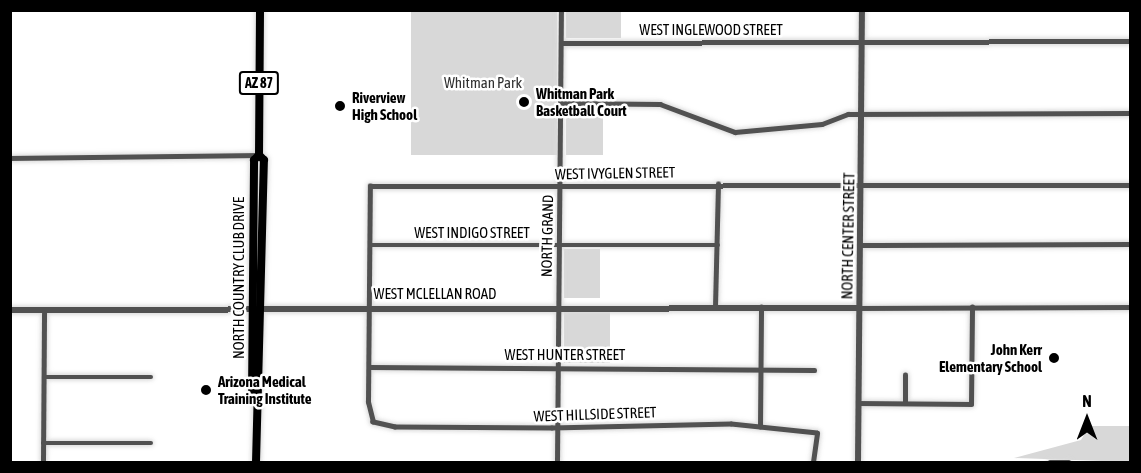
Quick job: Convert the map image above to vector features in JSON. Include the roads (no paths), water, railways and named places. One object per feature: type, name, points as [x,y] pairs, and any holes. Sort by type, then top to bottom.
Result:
[{"type":"main road","name":"NORTH COUNTRY CLUB DRIVE","points":[[256,462],[256,403],[252,396],[252,306],[254,160],[259,155],[260,10]]},
{"type":"main road","name":"NORTH COUNTRY CLUB DRIVE","points":[[256,403],[262,394],[264,160],[259,155]]},
{"type":"street","name":"NORTH GRAND","points":[[557,462],[561,10]]},
{"type":"street","name":"NORTH CENTER STREET","points":[[858,462],[862,10]]},
{"type":"street","name":"WEST INGLEWOOD STREET","points":[[561,43],[1131,41]]},
{"type":"street","points":[[560,103],[660,104],[735,132],[822,124],[862,114],[1131,113]]},
{"type":"street","points":[[10,158],[259,155]]},
{"type":"street","points":[[715,307],[718,184]]},
{"type":"street","name":"WEST IVYGLEN STREET","points":[[370,245],[370,186],[1131,185]]},
{"type":"street","points":[[860,245],[1131,244]]},
{"type":"street","points":[[369,367],[370,245]]},
{"type":"street","name":"WEST INDIGO STREET","points":[[370,245],[718,245]]},
{"type":"street","name":"WEST MCLELLAN ROAD","points":[[10,310],[252,306],[859,308]]},
{"type":"street","points":[[760,427],[761,307]]},
{"type":"street","points":[[859,403],[971,404],[972,307]]},
{"type":"street","points":[[859,308],[1131,307]]},
{"type":"street","points":[[43,462],[44,309]]},
{"type":"street","name":"WEST HUNTER STREET","points":[[369,367],[761,367],[814,370]]},
{"type":"street","name":"WEST HILLSIDE STREET","points":[[369,367],[373,422],[395,427],[760,427],[817,433],[813,462]]},
{"type":"street","points":[[905,375],[905,403]]},
{"type":"street","points":[[44,377],[151,377]]},
{"type":"street","points":[[43,443],[151,443]]},
{"type":"street","points":[[1050,462],[1070,462]]},
{"type":"place","name":"Whitman Park Basketball Court","points":[[524,102]]},
{"type":"place","name":"Riverview High School","points":[[340,106]]},
{"type":"place","name":"John Kerr Elementary School","points":[[1054,358]]},
{"type":"place","name":"Arizona Medical Training Institute","points":[[206,390]]},
{"type":"park label","name":"Whitman Park","points":[[483,83]]}]
